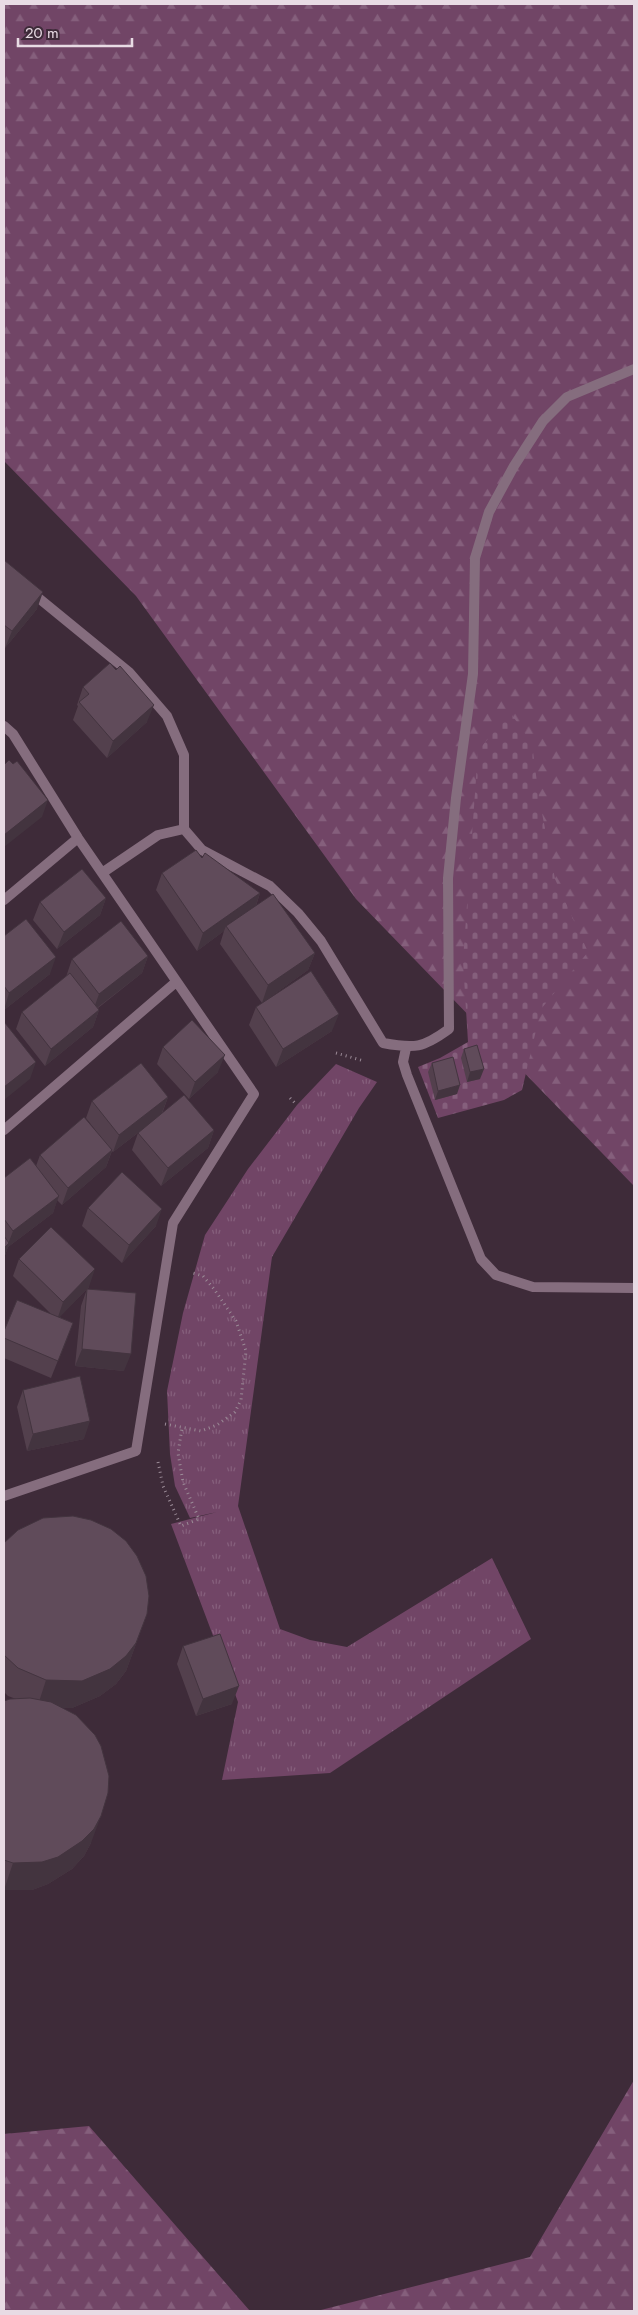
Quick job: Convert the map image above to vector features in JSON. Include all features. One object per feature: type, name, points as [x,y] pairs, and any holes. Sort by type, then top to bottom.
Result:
[{"type":"street","points":[[18,581],[129,672],[167,716],[184,755],[184,830],[202,850],[270,886],[298,913],[321,941],[384,1043],[406,1048],[430,1043],[449,1029],[448,878],[456,798],[473,674],[475,558],[489,512],[514,466],[543,420],[567,397],[634,369]]},
{"type":"street","points":[[4,726],[12,734],[78,838],[254,1094],[174,1223],[136,1451],[4,1496]]},
{"type":"street","points":[[102,873],[158,835],[184,830]]},
{"type":"street","points":[[4,900],[78,838]]},
{"type":"street","points":[[4,1130],[176,982]]},
{"type":"street","points":[[406,1048],[403,1062],[410,1084],[481,1259],[496,1275],[533,1287],[634,1288]]},
{"type":"path","points":[[336,1053],[363,1061]]},
{"type":"path","points":[[290,1098],[297,1105]]},
{"type":"path","points":[[168,1424],[201,1431],[217,1426],[235,1412],[241,1400],[246,1351],[236,1321],[214,1288],[203,1276],[193,1273]]},
{"type":"path","points":[[157,1458],[163,1486],[181,1526],[199,1519],[183,1482],[178,1453],[182,1428]]},
{"type":"green space","points":[[4,4],[634,4],[634,1186],[356,899],[136,596],[4,461]]},
{"type":"green space","points":[[510,712],[532,744],[539,798],[555,879],[588,952],[541,1009],[522,1090],[504,1100],[438,1118],[418,1067],[440,1058],[468,1042],[463,961],[478,751]]},
{"type":"green space","points":[[336,1064],[377,1082],[359,1108],[272,1257],[238,1506],[280,1629],[310,1640],[347,1647],[492,1558],[531,1639],[330,1773],[222,1780],[238,1702],[171,1524],[217,1512],[190,1518],[175,1486],[170,1454],[167,1391],[183,1313],[205,1235],[248,1169],[297,1105]]},
{"type":"green space","points":[[634,2080],[634,2311],[317,2311],[530,2257]]},
{"type":"green space","points":[[89,2126],[250,2311],[4,2311],[4,2134]]},
{"type":"building","points":[[4,560],[43,592],[12,631],[4,625]]},
{"type":"building","points":[[110,663],[116,670],[120,666],[154,705],[113,741],[79,702],[89,694],[83,687]]},
{"type":"building","points":[[9,760],[13,764],[17,761],[48,800],[4,835],[4,765]]},
{"type":"building","points":[[196,850],[202,858],[205,853],[260,893],[203,933],[162,873]]},
{"type":"building","points":[[82,869],[106,898],[64,932],[40,902]]},
{"type":"building","points":[[273,894],[315,953],[268,985],[226,926]]},
{"type":"building","points":[[26,919],[56,957],[9,993],[4,986],[4,936]]},
{"type":"building","points":[[121,921],[148,956],[99,994],[72,959]]},
{"type":"building","points":[[311,971],[339,1014],[283,1049],[256,1007]]},
{"type":"building","points":[[70,973],[99,1010],[51,1049],[22,1012]]},
{"type":"building","points":[[192,1020],[225,1055],[195,1082],[163,1047]]},
{"type":"building","points":[[4,1024],[36,1062],[4,1087]]},
{"type":"building","points":[[477,1045],[484,1069],[470,1072],[464,1049]]},
{"type":"building","points":[[453,1057],[460,1085],[438,1091],[432,1063]]},
{"type":"building","points":[[141,1063],[168,1097],[119,1135],[92,1101]]},
{"type":"building","points":[[184,1095],[214,1130],[168,1168],[138,1133]]},
{"type":"building","points":[[84,1117],[112,1150],[68,1188],[40,1155]]},
{"type":"building","points":[[30,1158],[59,1196],[13,1231],[4,1219],[4,1178]]},
{"type":"building","points":[[122,1172],[162,1209],[129,1245],[88,1208]]},
{"type":"building","points":[[51,1227],[95,1269],[63,1302],[19,1259]]},
{"type":"building","points":[[4,1236],[9,1243],[4,1248]]},
{"type":"building","points":[[87,1289],[136,1293],[131,1354],[82,1349]]},
{"type":"building","points":[[17,1300],[73,1323],[58,1361],[4,1338],[4,1331]]},
{"type":"building","points":[[80,1376],[90,1421],[33,1434],[23,1390]]},
{"type":"building","points":[[73,1516],[91,1520],[111,1529],[126,1541],[137,1556],[146,1576],[149,1596],[147,1614],[136,1643],[126,1656],[110,1669],[82,1681],[46,1680],[18,1668],[4,1655],[4,1543],[18,1530],[43,1518]]},
{"type":"building","points":[[220,1634],[239,1686],[203,1699],[183,1646]]},
{"type":"building","points":[[30,1698],[51,1702],[76,1715],[95,1735],[101,1746],[109,1776],[108,1793],[101,1816],[94,1829],[82,1841],[58,1857],[42,1862],[13,1863],[4,1860],[4,1701]]}]
